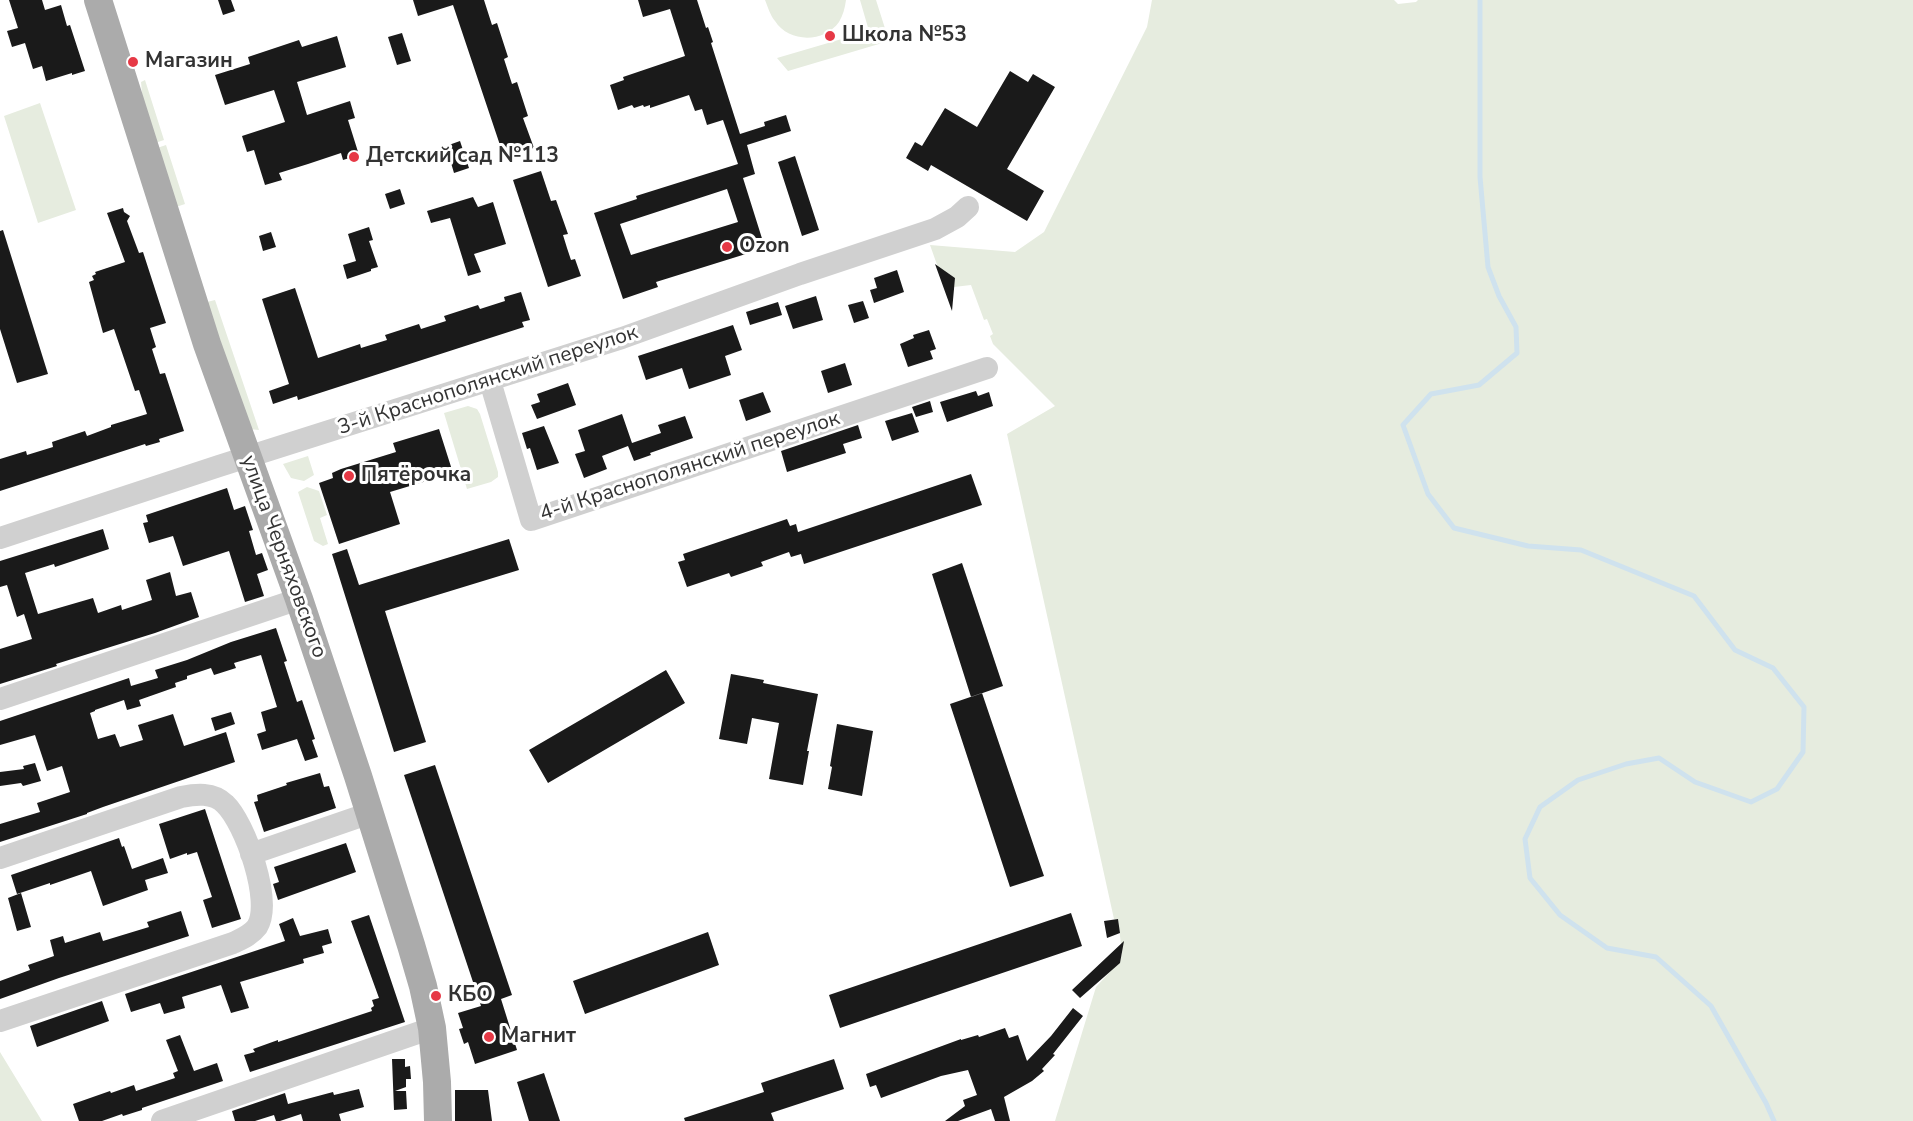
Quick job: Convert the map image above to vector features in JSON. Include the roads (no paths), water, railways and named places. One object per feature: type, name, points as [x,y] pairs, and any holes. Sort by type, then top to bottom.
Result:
[{"type":"main road","name":"улица Черняховского","points":[[98,0],[207,344],[299,599],[370,813],[417,966],[432,1028],[438,1121]]},
{"type":"street","name":"3-й Краснополянский переулок","points":[[0,538],[622,338],[800,274],[935,229],[957,217],[968,207]]},
{"type":"street","name":"4-й Краснополянский переулок","points":[[490,381],[531,520],[987,368]]},
{"type":"street","points":[[0,699],[299,599]]},
{"type":"street","points":[[0,858],[181,797],[199,794],[215,797],[225,804],[238,823],[251,854],[261,893],[261,913],[257,927],[246,936],[0,1021]]},
{"type":"street","points":[[251,854],[370,813]]},
{"type":"street","points":[[162,1121],[432,1028]]},
{"type":"waterway","points":[[1480,0],[1480,177],[1488,267],[1499,296],[1516,327],[1517,353],[1479,385],[1431,394],[1403,425],[1428,494],[1454,528],[1528,546],[1581,550],[1694,596],[1735,650],[1773,668],[1804,707],[1803,752],[1777,789],[1751,802],[1695,782],[1659,758],[1626,764],[1578,780],[1540,807],[1525,839],[1530,878],[1560,915],[1607,948],[1656,957],[1711,1006],[1774,1121]]},
{"type":"place","name":"Школа №53","points":[[830,36]]},
{"type":"place","name":"Магазин","points":[[133,62]]},
{"type":"place","name":"Детский сад №113","points":[[354,157]]},
{"type":"place","name":"Ozon","points":[[727,247]]},
{"type":"place","name":"Пятёрочка","points":[[349,476]]},
{"type":"place","name":"КБО","points":[[436,996]]},
{"type":"place","name":"Магнит","points":[[489,1037]]}]
